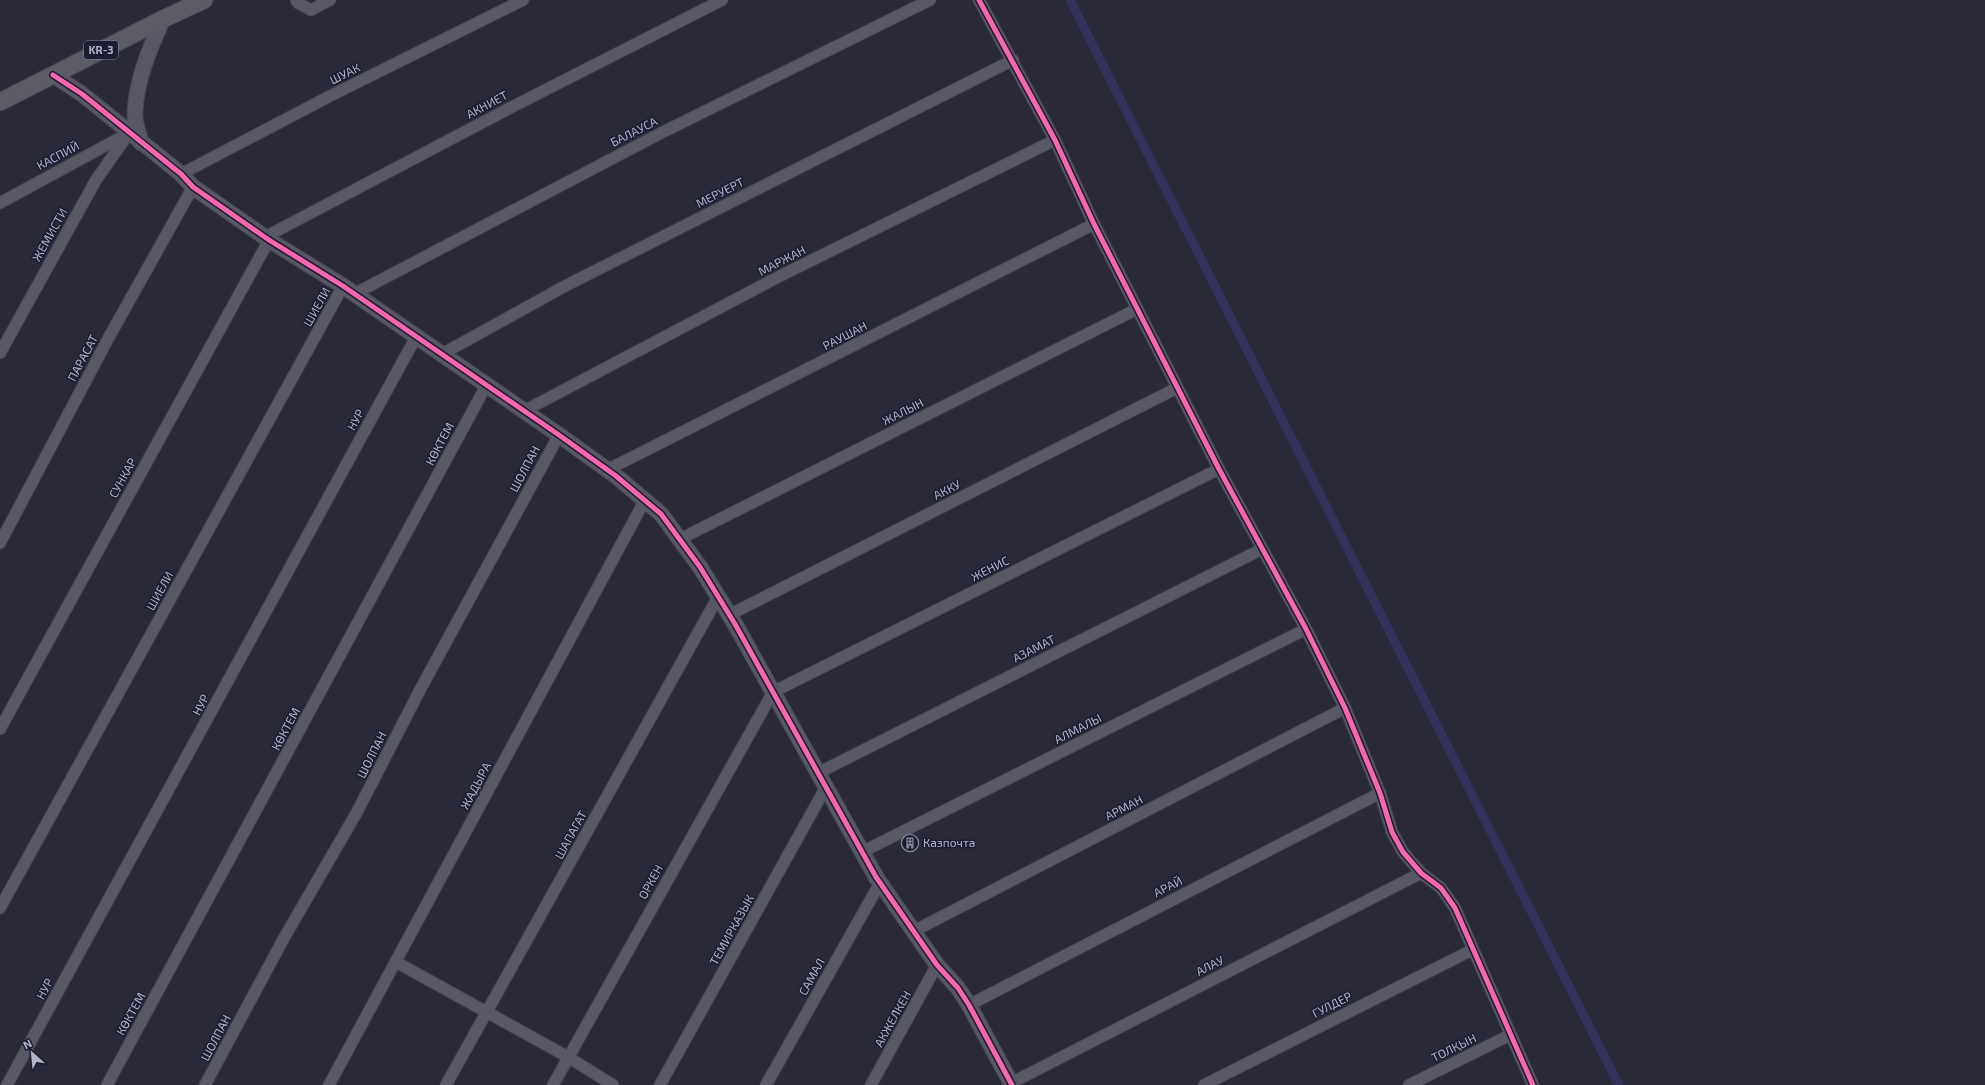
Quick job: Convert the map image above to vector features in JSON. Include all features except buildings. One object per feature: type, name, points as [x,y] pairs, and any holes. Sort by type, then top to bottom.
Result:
[{"type":"main road","name":"KR-3","points":[[0,102],[163,18],[204,0]]},
{"type":"street","points":[[296,0],[298,3],[311,10],[330,0]]},
{"type":"street","name":"ШУАК","points":[[181,174],[332,95],[523,0]]},
{"type":"street","name":"АКНИЕТ","points":[[267,238],[508,109],[722,0]]},
{"type":"street","name":"БАЛАУСА","points":[[348,290],[648,139],[930,0]]},
{"type":"street","points":[[979,0],[1056,140],[1094,224],[1177,388],[1306,629],[1346,708],[1380,793],[1392,832],[1403,852],[1421,873],[1441,888],[1455,908],[1472,950],[1533,1085]]},
{"type":"street","points":[[141,143],[135,114],[139,87],[148,52],[163,18]]},
{"type":"street","name":"МЕРУЕРТ","points":[[442,354],[567,285],[1013,60]]},
{"type":"street","points":[[53,75],[82,94],[181,174],[194,187],[267,238],[348,290],[559,435],[607,470],[660,514],[680,539],[729,614],[880,883],[937,965],[958,988],[969,1005],[1012,1084]]},
{"type":"street","name":"КАСПИЙ","points":[[0,203],[129,133]]},
{"type":"street","name":"ЖЕМИСТИ","points":[[0,353],[96,180],[129,133]]},
{"type":"street","name":"МАРЖАН","points":[[524,411],[780,276],[1056,140]]},
{"type":"street","name":"ПАРАСАТ","points":[[0,543],[109,337],[194,187]]},
{"type":"street","name":"РАУШАН","points":[[607,470],[1094,224]]},
{"type":"street","name":"СУНКАР","points":[[0,729],[267,238]]},
{"type":"street","name":"ШИЕЛИ","points":[[0,908],[348,290]]},
{"type":"street","name":"ЖАЛЫН","points":[[680,539],[1137,309]]},
{"type":"street","points":[[0,337],[12,330]]},
{"type":"street","name":"НУР","points":[[7,1085],[416,337]]},
{"type":"street","name":"КӨКТЕМ","points":[[107,1085],[486,386]]},
{"type":"street","name":"АККУ","points":[[729,614],[1177,388]]},
{"type":"street","name":"ШОЛПАН","points":[[205,1085],[284,938],[357,812],[421,688],[559,435]]},
{"type":"street","name":"ЖЕНИС","points":[[773,692],[1219,469]]},
{"type":"street","name":"ЖАДЫРА","points":[[329,1085],[645,500]]},
{"type":"street","name":"АЗАМАТ","points":[[818,773],[1262,549]]},
{"type":"street","name":"ШАПАГАТ","points":[[446,1085],[718,597]]},
{"type":"street","name":"АЛМАЛЫ","points":[[862,852],[1306,629]]},
{"type":"street","name":"ОРКЕН","points":[[553,1085],[773,692]]},
{"type":"street","name":"АРМАН","points":[[914,931],[1346,708]]},
{"type":"street","name":"ТЕМИРКАЗЫК","points":[[660,1085],[826,787]]},
{"type":"street","name":"АРАЙ","points":[[969,1005],[1380,793]]},
{"type":"street","name":"АЛАУ","points":[[1012,1084],[1421,873]]},
{"type":"street","name":"САМАЛ","points":[[766,1085],[880,883]]},
{"type":"street","name":"ГУЛДЕР","points":[[1204,1085],[1472,950]]},
{"type":"street","points":[[396,962],[568,1057],[613,1085]]},
{"type":"street","name":"АКЖЕЛКЕН","points":[[871,1085],[937,965]]},
{"type":"street","name":"ТОЛҚЫН","points":[[1409,1085],[1510,1035]]},
{"type":"waterway","points":[[1070,0],[1619,1085]]},
{"type":"cycle path","points":[[979,0],[1055,140],[1094,224],[1219,469],[1306,629],[1345,708],[1380,793],[1392,832],[1403,852],[1421,873],[1441,888],[1455,908],[1533,1085]]},
{"type":"cycle path","points":[[53,75],[82,94],[181,174],[193,187],[269,240],[343,286],[559,435],[616,476],[661,514],[700,567],[735,624],[876,877],[937,965],[958,988],[969,1005],[1012,1085]]},
{"type":"place","name":"Казпочта","points":[[910,843]]}]
